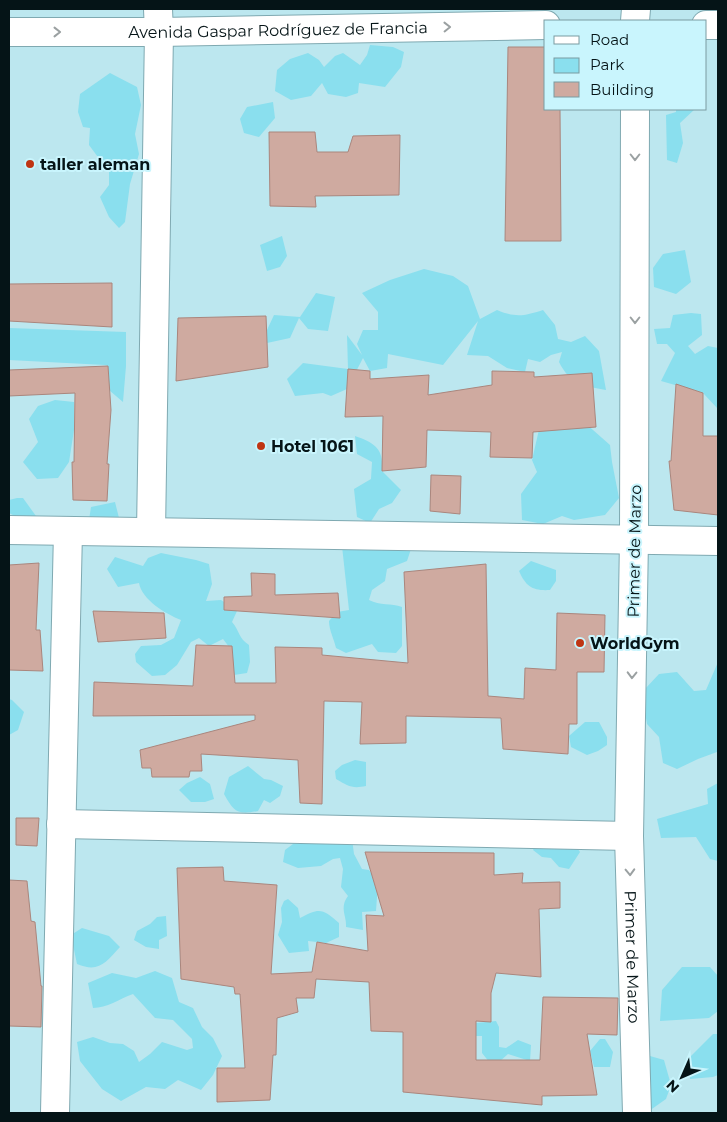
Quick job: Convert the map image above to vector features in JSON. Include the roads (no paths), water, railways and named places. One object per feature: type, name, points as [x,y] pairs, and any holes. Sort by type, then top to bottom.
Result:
[{"type":"street","name":"Avenida Gaspar Rodríguez de Francia","points":[[9,32],[158,20],[544,25]]},
{"type":"street","points":[[151,532],[158,20]]},
{"type":"street","name":"Primer de Marzo","points":[[635,110],[634,539],[629,836],[637,1113]]},
{"type":"street","points":[[9,530],[718,541]]},
{"type":"street","points":[[55,1113],[68,531]]},
{"type":"street","points":[[61,824],[629,836]]},
{"type":"place","name":"taller aleman","points":[[30,164]]},
{"type":"place","name":"Hotel 1061","points":[[261,446]]},
{"type":"place","name":"WorldGym","points":[[580,643]]}]
